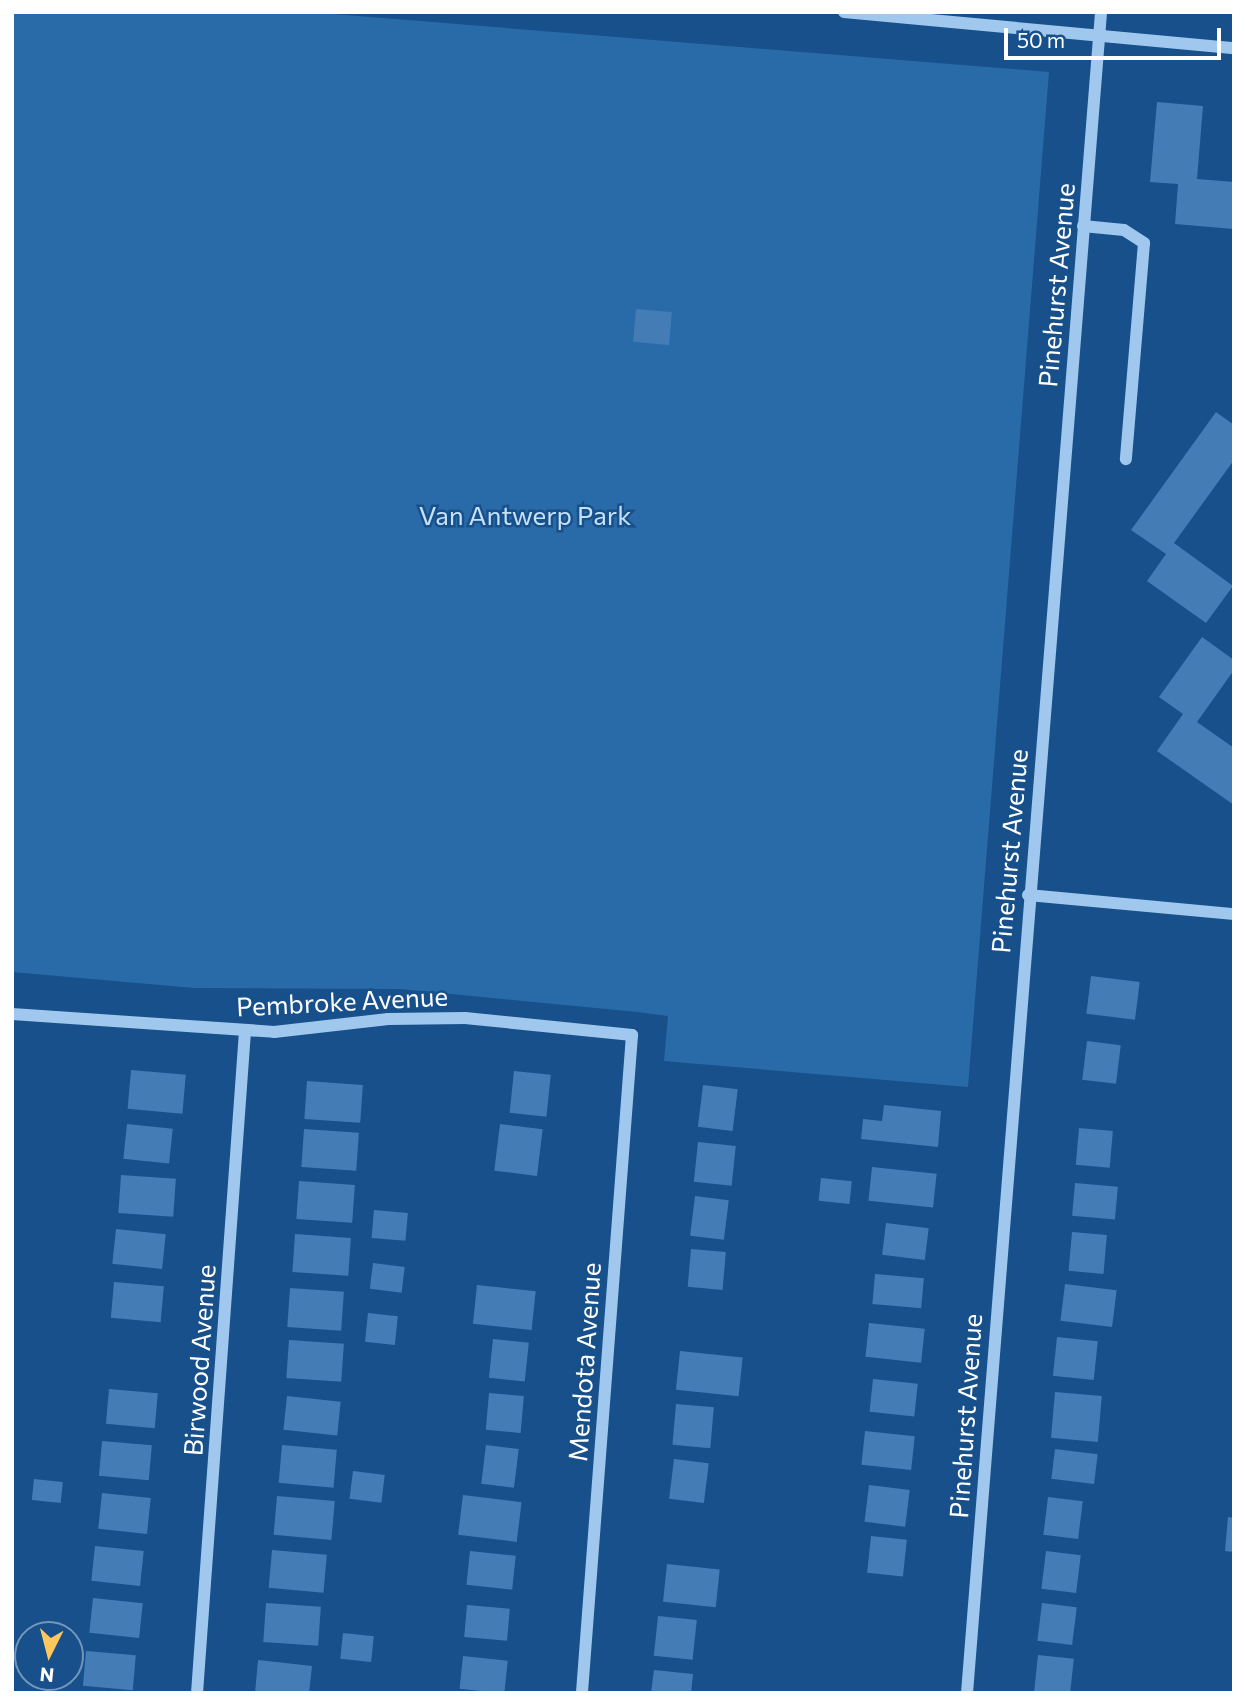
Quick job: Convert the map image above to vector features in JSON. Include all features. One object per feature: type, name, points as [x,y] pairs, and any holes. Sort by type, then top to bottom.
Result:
[{"type":"street","points":[[844,12],[1234,48]]},
{"type":"street","name":"Pinehurst Avenue","points":[[967,1693],[1028,895],[1101,12]]},
{"type":"street","points":[[1083,226],[1124,230],[1144,243],[1126,459]]},
{"type":"street","points":[[1028,895],[1234,914]]},
{"type":"street","name":"Pembroke Avenue","points":[[12,1014],[245,1031],[439,1017],[632,1035]]},
{"type":"street","name":"Birwood Avenue","points":[[197,1693],[245,1031]]},
{"type":"street","name":"Mendota Avenue","points":[[582,1693],[632,1035]]},
{"type":"green space","name":"Van Antwerp Park","points":[[12,12],[308,12],[1049,72],[968,1087],[664,1061],[668,1016],[637,1012],[400,989],[194,988],[12,972]]},
{"type":"building","points":[[1157,102],[1203,106],[1197,179],[1234,182],[1234,229],[1175,224],[1178,184],[1150,182]]},
{"type":"building","points":[[636,309],[672,312],[669,345],[633,342]]},
{"type":"building","points":[[1216,412],[1234,425],[1234,460],[1174,543],[1233,586],[1206,623],[1147,581],[1166,554],[1131,530]]},
{"type":"building","points":[[1202,637],[1234,660],[1234,670],[1197,722],[1234,748],[1234,805],[1157,751],[1183,714],[1159,697]]},
{"type":"building","points":[[1091,976],[1140,982],[1135,1020],[1086,1014]]},
{"type":"building","points":[[1087,1041],[1121,1045],[1116,1084],[1082,1080]]},
{"type":"building","points":[[131,1070],[186,1075],[182,1114],[128,1109]]},
{"type":"building","points":[[514,1071],[551,1075],[546,1117],[510,1113]]},
{"type":"building","points":[[307,1081],[363,1085],[360,1123],[304,1119]]},
{"type":"building","points":[[703,1085],[738,1089],[733,1131],[698,1127]]},
{"type":"building","points":[[884,1105],[941,1111],[938,1147],[861,1139],[863,1119],[882,1121]]},
{"type":"building","points":[[127,1124],[173,1129],[169,1164],[123,1159]]},
{"type":"building","points":[[500,1124],[543,1129],[537,1176],[494,1171]]},
{"type":"building","points":[[1079,1128],[1113,1131],[1110,1168],[1076,1165]]},
{"type":"building","points":[[304,1129],[359,1133],[356,1171],[301,1167]]},
{"type":"building","points":[[698,1142],[736,1146],[732,1186],[694,1182]]},
{"type":"building","points":[[872,1167],[937,1174],[933,1208],[868,1201]]},
{"type":"building","points":[[121,1175],[176,1179],[173,1217],[118,1213]]},
{"type":"building","points":[[821,1178],[852,1181],[849,1204],[819,1201]]},
{"type":"building","points":[[299,1181],[355,1185],[352,1223],[296,1219]]},
{"type":"building","points":[[1075,1183],[1118,1187],[1115,1220],[1072,1216]]},
{"type":"building","points":[[695,1196],[729,1200],[724,1240],[690,1236]]},
{"type":"building","points":[[374,1210],[408,1213],[405,1241],[372,1238]]},
{"type":"building","points":[[886,1223],[929,1228],[925,1260],[882,1255]]},
{"type":"building","points":[[116,1229],[166,1234],[162,1269],[112,1264]]},
{"type":"building","points":[[1072,1232],[1107,1235],[1103,1274],[1069,1271]]},
{"type":"building","points":[[295,1234],[351,1238],[348,1276],[292,1272]]},
{"type":"building","points":[[691,1249],[726,1252],[723,1290],[688,1287]]},
{"type":"building","points":[[373,1263],[405,1267],[402,1293],[370,1289]]},
{"type":"building","points":[[875,1274],[924,1278],[921,1308],[872,1304]]},
{"type":"building","points":[[114,1282],[164,1286],[161,1322],[111,1318]]},
{"type":"building","points":[[1065,1284],[1117,1290],[1112,1327],[1060,1321]]},
{"type":"building","points":[[477,1285],[536,1291],[532,1330],[473,1324]]},
{"type":"building","points":[[290,1288],[344,1292],[341,1331],[287,1327]]},
{"type":"building","points":[[368,1313],[398,1316],[395,1345],[365,1342]]},
{"type":"building","points":[[869,1323],[925,1329],[921,1363],[865,1357]]},
{"type":"building","points":[[1057,1337],[1098,1341],[1094,1380],[1053,1376]]},
{"type":"building","points":[[493,1339],[529,1343],[525,1382],[489,1378]]},
{"type":"building","points":[[289,1340],[344,1344],[341,1382],[286,1378]]},
{"type":"building","points":[[680,1351],[743,1358],[739,1396],[676,1390]]},
{"type":"building","points":[[873,1379],[918,1384],[914,1417],[870,1412]]},
{"type":"building","points":[[109,1389],[158,1393],[155,1428],[106,1424]]},
{"type":"building","points":[[1055,1392],[1102,1396],[1098,1442],[1051,1438]]},
{"type":"building","points":[[489,1393],[524,1396],[521,1433],[486,1430]]},
{"type":"building","points":[[287,1396],[341,1402],[337,1435],[283,1430]]},
{"type":"building","points":[[676,1404],[714,1407],[710,1448],[672,1445]]},
{"type":"building","points":[[865,1431],[915,1436],[911,1470],[861,1465]]},
{"type":"building","points":[[102,1441],[152,1445],[149,1480],[99,1476]]},
{"type":"building","points":[[282,1445],[337,1450],[333,1488],[279,1483]]},
{"type":"building","points":[[486,1445],[519,1449],[514,1488],[481,1484]]},
{"type":"building","points":[[1055,1449],[1098,1454],[1094,1484],[1051,1479]]},
{"type":"building","points":[[674,1459],[709,1463],[704,1503],[669,1499]]},
{"type":"building","points":[[353,1471],[385,1475],[381,1503],[350,1499]]},
{"type":"building","points":[[34,1479],[63,1482],[61,1503],[32,1500]]},
{"type":"building","points":[[869,1485],[910,1490],[905,1527],[864,1522]]},
{"type":"building","points":[[102,1493],[151,1498],[147,1534],[98,1529]]},
{"type":"building","points":[[463,1495],[522,1502],[517,1542],[458,1535]]},
{"type":"building","points":[[277,1496],[335,1501],[331,1540],[274,1535]]},
{"type":"building","points":[[1048,1497],[1083,1501],[1078,1539],[1043,1535]]},
{"type":"building","points":[[1228,1517],[1234,1518],[1234,1552],[1225,1551]]},
{"type":"building","points":[[871,1536],[907,1540],[903,1577],[867,1573]]},
{"type":"building","points":[[95,1546],[144,1551],[140,1586],[91,1581]]},
{"type":"building","points":[[272,1550],[327,1555],[323,1593],[269,1588]]},
{"type":"building","points":[[470,1551],[516,1556],[512,1590],[466,1585]]},
{"type":"building","points":[[1046,1551],[1081,1555],[1076,1593],[1041,1589]]},
{"type":"building","points":[[667,1564],[720,1570],[716,1607],[663,1602]]},
{"type":"building","points":[[93,1598],[143,1603],[139,1638],[89,1633]]},
{"type":"building","points":[[266,1603],[321,1607],[318,1646],[263,1642]]},
{"type":"building","points":[[1042,1603],[1077,1607],[1072,1645],[1037,1641]]},
{"type":"building","points":[[467,1605],[510,1609],[507,1641],[464,1637]]},
{"type":"building","points":[[658,1616],[697,1620],[693,1660],[654,1656]]},
{"type":"building","points":[[343,1633],[374,1636],[371,1662],[340,1659]]},
{"type":"building","points":[[86,1651],[136,1655],[133,1690],[84,1686]]},
{"type":"building","points":[[1038,1655],[1074,1659],[1070,1693],[1034,1693]]},
{"type":"building","points":[[463,1656],[508,1661],[504,1693],[460,1689]]},
{"type":"building","points":[[258,1660],[312,1666],[309,1693],[255,1693]]},
{"type":"building","points":[[654,1670],[693,1674],[691,1693],[651,1693]]}]
